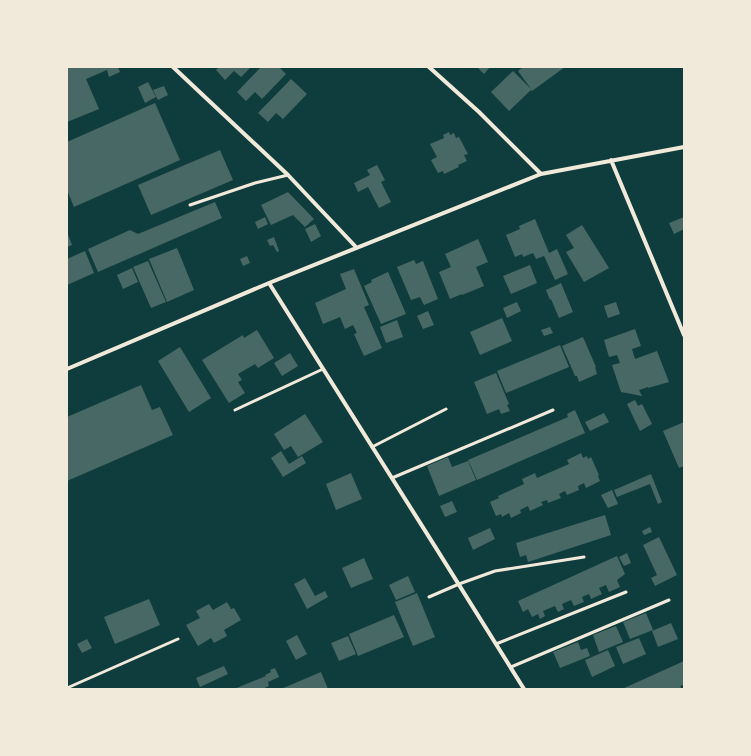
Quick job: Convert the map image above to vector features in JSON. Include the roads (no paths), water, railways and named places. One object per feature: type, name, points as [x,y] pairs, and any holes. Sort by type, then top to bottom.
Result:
[{"type":"street","points":[[173,67],[288,175],[356,247]]},
{"type":"street","points":[[429,67],[479,112],[541,174]]},
{"type":"street","points":[[67,369],[356,247],[541,174],[684,147]]},
{"type":"street","points":[[611,160],[684,335]]},
{"type":"street","points":[[269,283],[524,689]]},
{"type":"lane","points":[[190,205],[255,183],[288,175]]},
{"type":"lane","points":[[235,410],[323,369]]},
{"type":"lane","points":[[372,447],[446,409]]},
{"type":"lane","points":[[392,478],[553,410]]},
{"type":"lane","points":[[429,597],[494,571],[584,557]]},
{"type":"lane","points":[[496,644],[626,592]]},
{"type":"lane","points":[[511,667],[669,600]]},
{"type":"lane","points":[[67,688],[178,639]]}]
